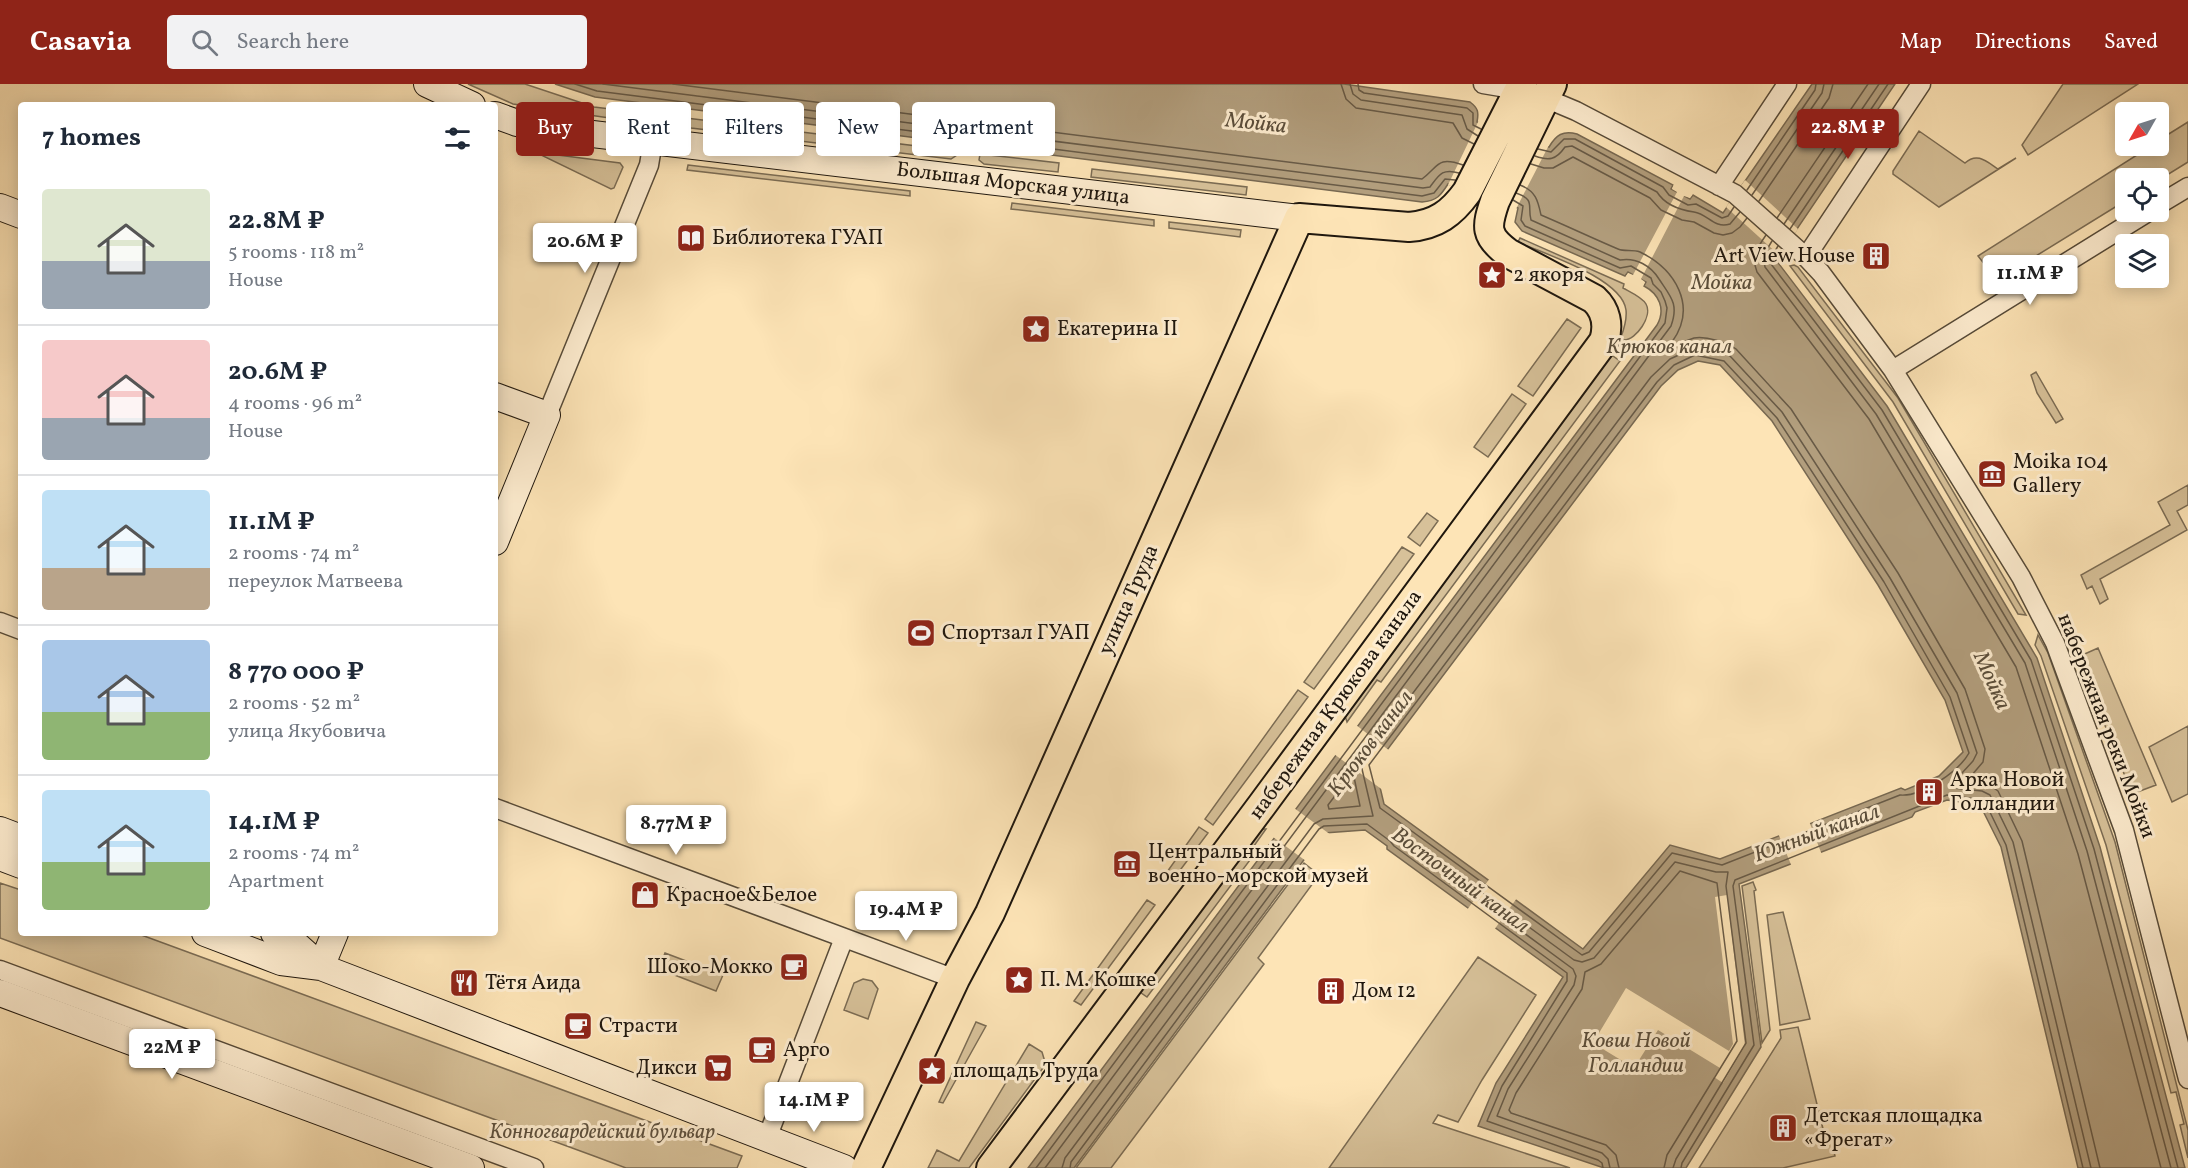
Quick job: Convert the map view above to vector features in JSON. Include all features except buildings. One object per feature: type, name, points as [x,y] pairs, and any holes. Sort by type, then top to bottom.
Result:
[{"type":"main road","name":"Большая Морская улица","points":[[1299,218],[1416,227],[1434,222],[1462,199],[1500,128],[1534,89]]},
{"type":"main road","name":"набережная Крюкова канала","points":[[991,1168],[1604,341],[1606,323],[1601,307],[1589,295],[1508,253],[1496,244],[1490,233],[1488,220],[1495,201],[1526,137],[1534,89]]},
{"type":"main road","name":"улица Труда","points":[[955,979],[990,913],[1299,218]]},
{"type":"main road","points":[[866,1168],[955,979]]},
{"type":"street","points":[[427,84],[466,102]]},
{"type":"street","points":[[1483,84],[1534,89],[1719,186],[1787,84]]},
{"type":"street","points":[[1806,257],[1921,84]]},
{"type":"street","name":"Большая Морская улица","points":[[498,116],[542,128],[606,135]]},
{"type":"street","name":"Большая Морская улица","points":[[691,146],[1299,218]]},
{"type":"street","points":[[498,535],[649,165],[650,156]]},
{"type":"street","name":"набережная реки Мойки","points":[[1719,186],[1735,194],[1821,273],[1893,369],[2021,577],[2055,643],[2124,830],[2188,1079]]},
{"type":"street","points":[[2169,198],[2188,187]]},
{"type":"street","points":[[0,207],[18,214]]},
{"type":"street","points":[[1893,369],[2132,222]]},
{"type":"street","points":[[498,397],[547,415]]},
{"type":"street","points":[[0,622],[18,629]]},
{"type":"street","points":[[498,809],[955,979]]},
{"type":"street","points":[[0,830],[18,837]]},
{"type":"street","points":[[0,857],[18,864]]},
{"type":"street","points":[[212,936],[281,962],[321,968],[844,1168]]},
{"type":"street","points":[[281,936],[291,940],[321,968]]},
{"type":"street","points":[[321,968],[334,936]]},
{"type":"street","points":[[767,1138],[844,938]]},
{"type":"street","points":[[0,970],[534,1168]]},
{"type":"street","points":[[0,993],[471,1168]]},
{"type":"green space","points":[[468,84],[525,84],[579,102],[516,102],[516,104]]},
{"type":"green space","points":[[2063,84],[2138,84],[2028,155],[2022,145]]},
{"type":"green space","points":[[594,107],[606,108],[606,117],[594,116]]},
{"type":"green space","points":[[691,119],[703,120],[703,129],[691,128]]},
{"type":"green space","points":[[2188,122],[2188,162],[2169,174],[2169,168],[2116,168],[2135,156],[2169,156],[2169,134]]},
{"type":"green space","points":[[1919,131],[1965,163],[1978,158],[1998,169],[2016,158],[1939,207],[1893,174]]},
{"type":"green space","points":[[804,132],[816,134],[816,143],[804,141]]},
{"type":"green space","points":[[900,144],[912,145],[912,154],[900,153]]},
{"type":"green space","points":[[543,156],[565,156],[620,163],[623,167],[614,188],[611,189]]},
{"type":"green space","points":[[926,156],[956,156],[951,159]]},
{"type":"green space","points":[[980,156],[998,156],[1059,163],[1058,172],[984,164],[979,160]]},
{"type":"green space","points":[[688,165],[910,191],[910,196],[687,170]]},
{"type":"green space","points":[[1092,169],[1247,187],[1246,195],[1091,177]]},
{"type":"green space","points":[[2115,169],[2115,207],[1997,280],[1978,256]]},
{"type":"green space","points":[[1012,203],[1154,220],[1154,226],[1011,209]]},
{"type":"green space","points":[[1169,222],[1241,230],[1240,237],[1169,228]]},
{"type":"green space","points":[[1520,238],[1624,284],[1623,288],[1644,301],[1648,309],[1645,321],[1638,332],[1629,339],[1624,340],[1621,337],[1626,320],[1626,310],[1621,298],[1611,288],[1580,268],[1518,242]]},
{"type":"green space","points":[[1790,266],[1798,267],[1898,398],[2026,615],[2018,614],[1893,402]]},
{"type":"green space","points":[[1567,319],[1581,328],[1533,396],[1518,386]]},
{"type":"green space","points":[[1610,354],[1620,361],[1381,682],[1377,680],[1347,722],[1345,716]]},
{"type":"green space","points":[[2036,372],[2063,419],[2056,423],[2037,393],[2031,375]]},
{"type":"green space","points":[[1512,394],[1526,404],[1488,457],[1474,447]]},
{"type":"green space","points":[[2188,485],[2188,505],[2177,511],[2187,530],[2100,579],[2108,599],[2100,604],[2092,586],[2087,589],[2081,575],[2170,525],[2158,502]]},
{"type":"green space","points":[[1427,513],[1438,521],[1420,546],[1408,537]]},
{"type":"green space","points":[[1402,547],[1414,554],[1314,689],[1304,682]]},
{"type":"green space","points":[[2038,635],[2048,653],[2115,842],[2188,1130],[2188,1158],[2180,1125],[2184,1124],[2176,1092],[2171,1093],[2106,845],[2041,656],[2035,645]]},
{"type":"green space","points":[[2098,648],[2156,785],[2132,794],[2078,657]]},
{"type":"green space","points":[[1298,690],[1308,697],[1213,825],[1205,819]]},
{"type":"green space","points":[[2188,726],[2188,794],[2172,802],[2149,747]]},
{"type":"green space","points":[[1199,827],[1208,833],[1175,877],[1167,872]]},
{"type":"green space","points":[[1261,829],[1266,829],[1246,857],[1250,860],[1147,997],[1137,990]]},
{"type":"green space","points":[[1304,863],[1319,875],[1258,958],[1264,964],[1111,1168],[1076,1168]]},
{"type":"green space","points":[[1753,882],[1756,890],[1754,891],[1770,1030],[1762,1043],[1742,886]]},
{"type":"green space","name":"Конногвардейский бульвар","points":[[0,883],[18,889],[18,936],[144,936],[742,1156],[737,1168],[626,1168],[0,938]]},
{"type":"green space","points":[[1147,900],[1155,905],[1081,1005],[1074,1001]]},
{"type":"green space","points":[[1783,912],[1810,1019],[1780,1025],[1767,915]]},
{"type":"green space","points":[[665,953],[723,975],[716,991],[659,969]]},
{"type":"green space","points":[[1478,957],[1536,995],[1458,1122],[1438,1115],[1433,1123],[1570,1168],[1329,1168]]},
{"type":"green space","points":[[863,979],[872,981],[878,989],[868,1019],[844,1010],[854,983]]},
{"type":"green space","points":[[976,1022],[986,1026],[943,1103],[939,1102]]},
{"type":"green space","points":[[1798,1027],[1826,1141],[1831,1140],[1835,1156],[1783,1168],[1699,1168],[1781,1038],[1780,1030]]},
{"type":"green space","points":[[1029,1044],[1042,1052],[1045,1062],[1043,1068],[969,1168],[928,1168],[937,1150],[959,1161]]},
{"type":"water","points":[[555,84],[1344,84],[1470,102],[1477,110],[1477,122],[1549,147],[1560,134],[1577,134],[1673,185],[1671,189],[1690,199],[1693,195],[1723,213],[1812,84],[1895,84],[1776,260],[1887,406],[2037,658],[2100,847],[2185,1168],[2078,1168],[2001,847],[1980,805],[1947,800],[1915,812],[1912,817],[1739,884],[1761,1047],[1686,1168],[1604,1168],[1478,1126],[1496,1083],[1563,977],[1387,849],[1387,846],[1365,830],[1324,833],[1074,1168],[1028,1168],[1657,325],[1661,313],[1660,302],[1654,293],[1644,286],[1646,282],[1628,272],[1625,276],[1522,231],[1515,222],[1518,208],[1448,184],[1438,197],[1422,202],[1055,155],[1055,102],[912,102],[912,137],[900,136],[900,102],[816,102],[816,125],[804,124],[804,102],[703,102],[703,111],[691,109],[691,102],[634,102],[595,97]],"holes":[[[1698,361],[1720,365],[1772,421],[1878,585],[1945,700],[1963,752],[1939,776],[1905,790],[1901,788],[1720,859],[1670,845],[1583,949],[1384,804],[1375,766],[1661,386],[1678,370]]]},
{"type":"pier","points":[[1479,120],[1549,145],[1516,209],[1448,185]]},
{"type":"pier","points":[[1745,180],[1798,229],[1780,256],[1726,207]]},
{"type":"pier","points":[[1674,184],[1675,188],[1689,196],[1693,194],[1690,198],[1684,196],[1641,279],[1645,282],[1642,288],[1643,283],[1629,275],[1625,278],[1628,273],[1633,275],[1677,192],[1672,189]]},
{"type":"pier","points":[[1356,725],[1390,751],[1378,767],[1384,791],[1334,754]]},
{"type":"pier","points":[[1294,808],[1331,835],[1326,835],[1306,861],[1273,837]]},
{"type":"pier","points":[[1809,821],[1822,855],[1792,867],[1778,833]]},
{"type":"pier","points":[[1490,878],[1517,898],[1494,930],[1467,910]]},
{"type":"pier","points":[[1727,895],[1745,1046],[1723,1083],[1714,1077],[1720,1068],[1658,1030],[1634,1068],[1593,1043],[1626,988],[1729,1051],[1733,1044],[1715,897]]},
{"type":"place","name":"Библиотека ГУАП","points":[[691,238]]},
{"type":"place","name":"Art View House","points":[[1876,256]]},
{"type":"place","name":"2 якоря","points":[[1492,275]]},
{"type":"place","name":"Екатерина II","points":[[1036,329]]},
{"type":"place","name":"Moika 104 Gallery","points":[[1992,474]]},
{"type":"place","name":"Спортзал ГУАП","points":[[921,633]]},
{"type":"place","name":"Арка Новой Голландии","points":[[1929,792]]},
{"type":"place","name":"Центральный военно-морской музей","points":[[1127,864]]},
{"type":"place","name":"Красное&Белое","points":[[645,895]]},
{"type":"place","name":"Шоко-Мокко","points":[[794,967]]},
{"type":"place","name":"П. М. Кошке","points":[[1019,980]]},
{"type":"place","name":"Тётя Аида","points":[[464,983]]},
{"type":"place","name":"Дом 12","points":[[1331,991]]},
{"type":"place","name":"Страсти","points":[[578,1026]]},
{"type":"place","name":"Арго","points":[[762,1050]]},
{"type":"place","name":"Дикси","points":[[718,1068]]},
{"type":"place","name":"площадь Труда","points":[[932,1071]]},
{"type":"place","name":"Детская площадка «Фрегат»","points":[[1783,1128]]},
{"type":"water label","name":"Мойка","points":[[1256,124]]},
{"type":"water label","name":"Мойка","points":[[1722,283]]},
{"type":"water label","name":"Крюков канал","points":[[1669,347]]},
{"type":"water label","name":"Мойка","points":[[1991,681]]},
{"type":"water label","name":"Крюков канал","points":[[1371,744]]},
{"type":"water label","name":"Южный канал","points":[[1817,834]]},
{"type":"water label","name":"Восточный канал","points":[[1460,881]]},
{"type":"water label","name":"Ковш Новой Голландии","points":[[1636,1054]]}]
